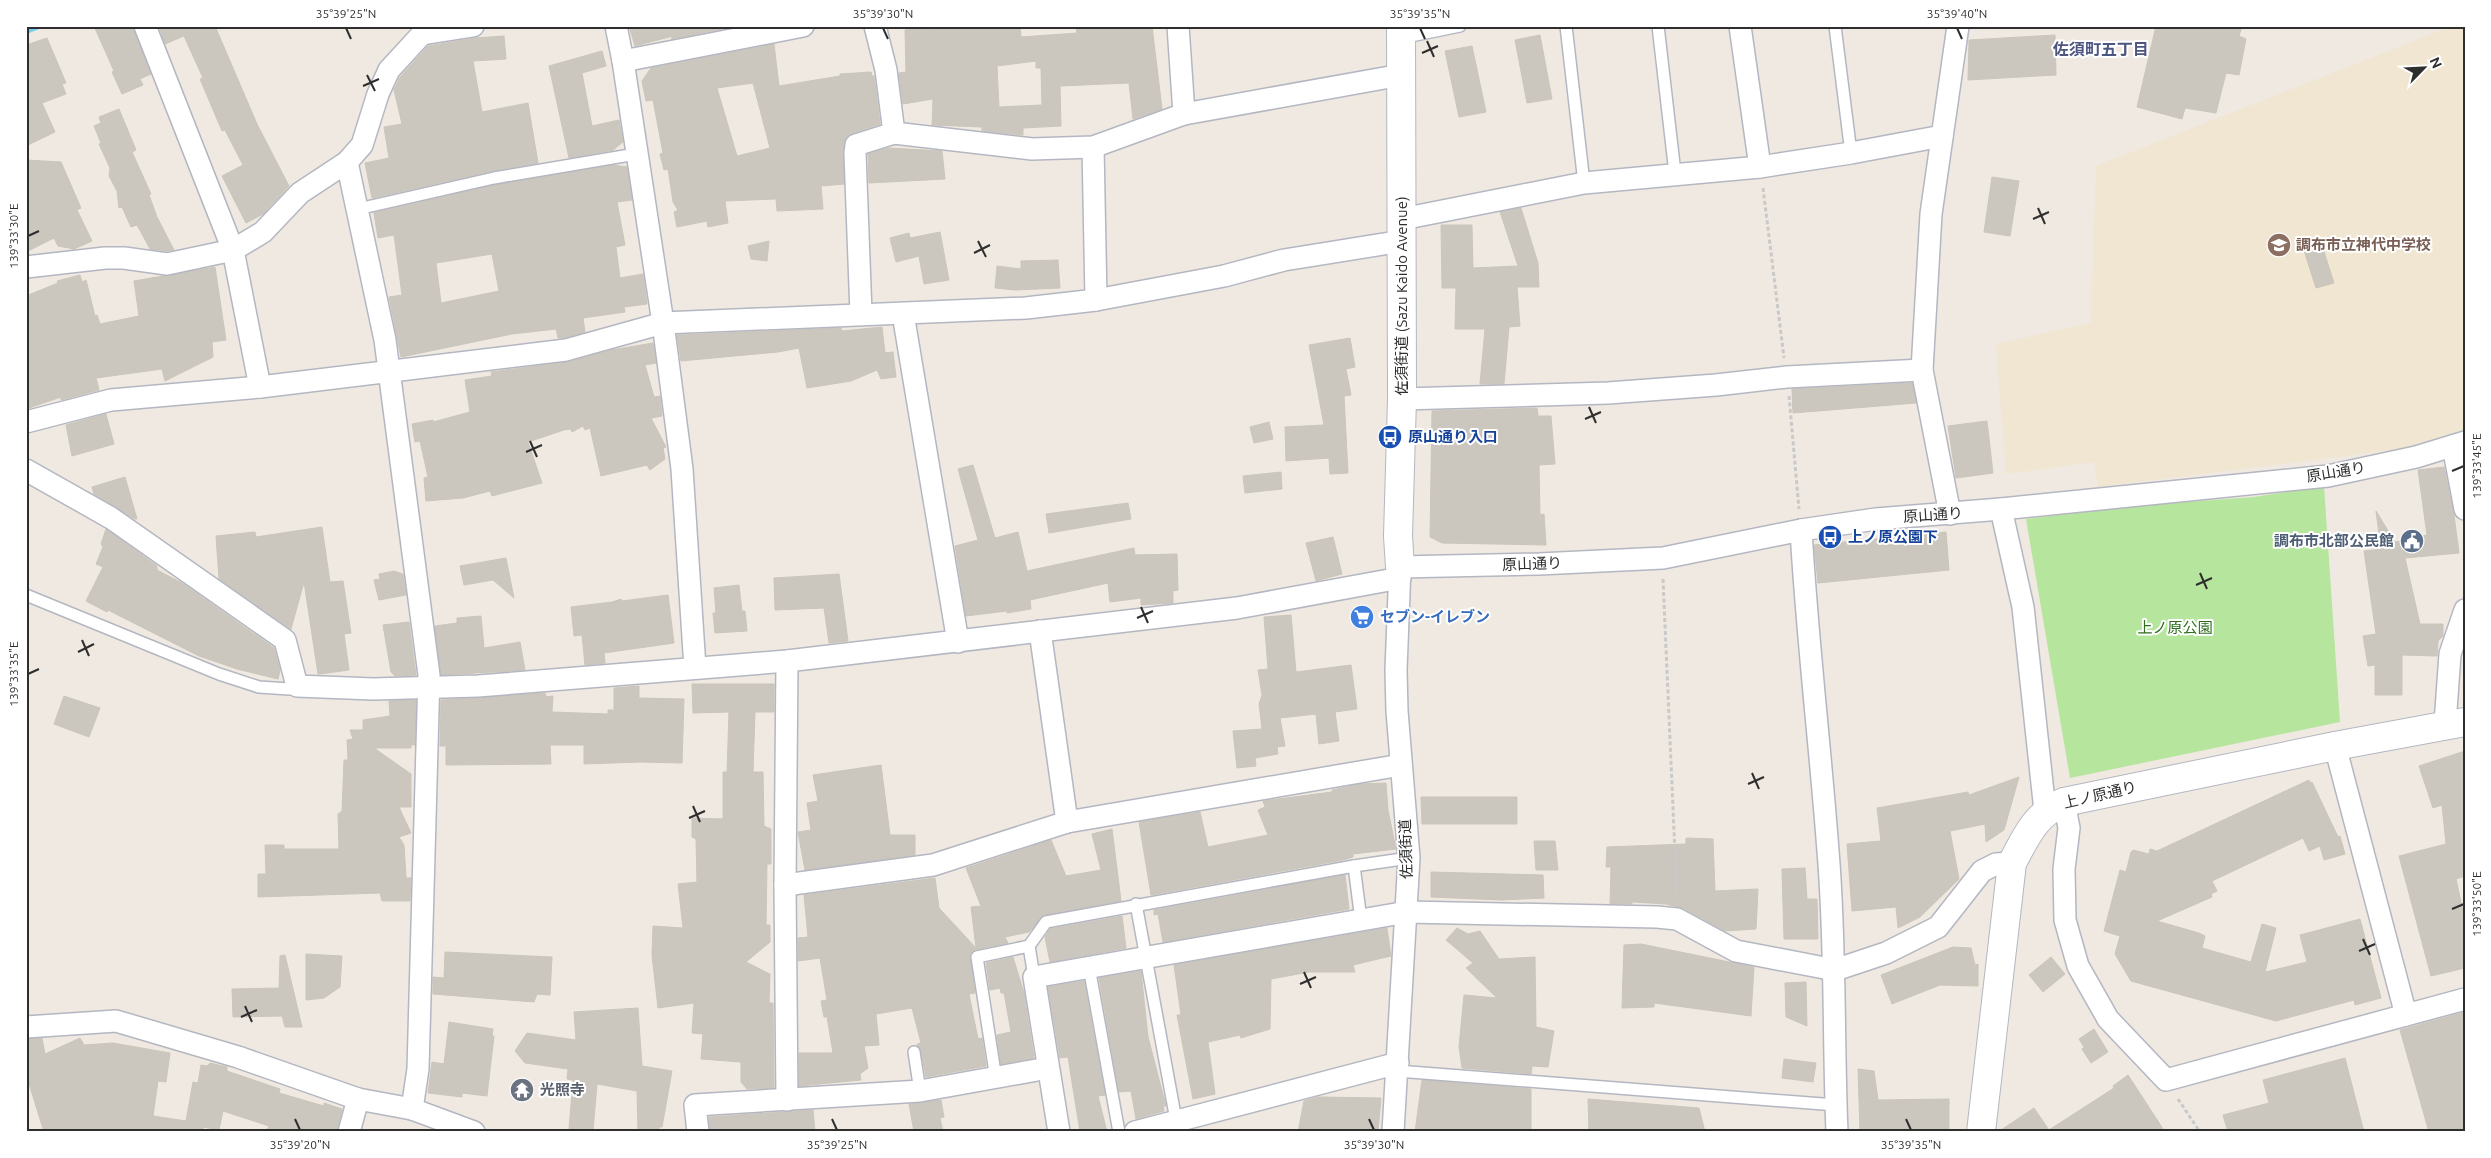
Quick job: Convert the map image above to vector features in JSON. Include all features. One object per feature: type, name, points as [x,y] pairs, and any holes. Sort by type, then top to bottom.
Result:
[{"type":"street","points":[[145,26],[233,250],[260,387]]},
{"type":"street","points":[[26,267],[105,258],[124,258],[167,264],[233,250],[263,232],[300,193],[348,162],[362,145],[378,94],[389,70],[405,50],[422,34],[473,26]]},
{"type":"street","points":[[616,26],[623,60],[663,323],[682,469],[695,668]]},
{"type":"street","points":[[623,60],[803,26]]},
{"type":"street","points":[[875,26],[886,70],[894,133]]},
{"type":"street","points":[[1178,26],[1184,114]]},
{"type":"street","points":[[1950,514],[1922,370],[1931,214],[1958,26]]},
{"type":"street","points":[[1742,27],[1760,167]]},
{"type":"street","name":"佐須街道 (Sazu Kaido Avenue)","points":[[1400,572],[1398,536],[1402,399],[1401,32]]},
{"type":"street","points":[[860,314],[854,153],[856,145],[894,133],[1032,149],[1093,147],[1184,114],[1401,76]]},
{"type":"street","points":[[26,422],[111,400],[260,387],[566,350],[663,323],[1026,308],[1096,300],[1224,276],[1584,183],[1674,173],[1760,167],[1942,136]]},
{"type":"street","points":[[1093,147],[1096,300]]},
{"type":"street","points":[[348,162],[386,340],[388,371],[429,675],[427,688],[418,1059],[412,1110]]},
{"type":"street","points":[[903,314],[958,642]]},
{"type":"street","points":[[1402,399],[1608,394],[1716,386],[1787,377],[1922,370]]},
{"type":"street","points":[[2459,444],[2465,509]]},
{"type":"street","name":"原山通り","points":[[297,686],[373,689],[427,688],[787,661],[958,642],[1237,608],[1400,572],[1663,558],[1801,530],[1876,519],[1950,514],[2328,476],[2416,457],[2459,444]]},
{"type":"street","points":[[26,470],[111,518],[286,640],[297,686]]},
{"type":"street","points":[[2001,509],[2022,607],[2055,807],[2069,828],[2064,869],[2065,920],[2078,966],[2108,1019],[2166,1080],[2465,999]]},
{"type":"street","points":[[1801,530],[1807,628],[1828,852],[1835,970],[1837,1132]]},
{"type":"street","name":"佐須街道","points":[[1393,1132],[1409,858],[1401,765],[1396,670],[1400,572]]},
{"type":"street","points":[[2455,723],[2450,654],[2465,610]]},
{"type":"street","points":[[1040,631],[1066,822]]},
{"type":"street","points":[[787,661],[785,885],[787,1100]]},
{"type":"street","name":"上ノ原通り","points":[[1981,1132],[2012,863],[2029,830],[2055,807],[2335,746],[2455,723]]},
{"type":"street","points":[[2335,746],[2406,1015]]},
{"type":"street","points":[[785,885],[933,865],[1066,822],[1401,765]]},
{"type":"street","points":[[1059,1132],[1034,977],[1407,912],[1677,919],[1736,951],[1835,970],[1886,953],[1938,926],[1982,872],[1996,864],[2012,863]]},
{"type":"street","points":[[26,1027],[116,1021],[238,1057],[358,1099],[412,1110],[474,1132]]},
{"type":"street","points":[[1135,1132],[1176,1120],[1397,1067]]},
{"type":"street","points":[[698,1132],[695,1105],[920,1091],[1048,1068]]},
{"type":"street","points":[[349,1132],[358,1099]]},
{"type":"lane","points":[[1401,32],[1460,26]]},
{"type":"lane","points":[[1566,26],[1584,183]]},
{"type":"lane","points":[[1658,26],[1674,173]]},
{"type":"lane","points":[[1835,26],[1851,153]]},
{"type":"lane","points":[[358,209],[494,178],[636,154]]},
{"type":"lane","points":[[26,595],[219,674],[259,687],[289,689],[297,686]]},
{"type":"lane","points":[[996,1078],[977,957],[1029,946],[1046,922],[1136,904],[1409,858]]},
{"type":"lane","points":[[1354,866],[1361,920]]},
{"type":"lane","points":[[1136,904],[1176,1120]]},
{"type":"lane","points":[[1029,946],[1034,977]]},
{"type":"lane","points":[[1089,967],[1119,1132]]},
{"type":"lane","points":[[914,1052],[920,1091]]},
{"type":"lane","points":[[1397,1067],[1836,1105]]},
{"type":"path","points":[[1760,167],[1787,377],[1801,530]]},
{"type":"path","points":[[1663,558],[1677,919]]},
{"type":"path","points":[[2166,1080],[2200,1132]]},
{"type":"shaded area","name":"調布市立神代中学校","points":[[2452,26],[2465,26],[2465,429],[2401,449],[2098,487],[2094,462],[2006,474],[1996,344],[2091,323],[2096,166]]},
{"type":"green space","name":"上ノ原公園","points":[[2324,486],[2340,722],[2070,778],[2026,519],[2131,506],[2254,497]]},
{"type":"building","points":[[94,26],[133,26],[151,74],[140,79],[143,85],[122,94]]},
{"type":"building","points":[[159,26],[215,26],[257,124],[289,186],[263,214],[246,223],[222,176],[243,165],[225,130],[222,131],[200,79],[203,78],[184,36],[165,44]]},
{"type":"building","points":[[629,26],[736,26],[671,39],[673,36],[635,46]]},
{"type":"building","points":[[955,26],[1020,26],[1021,37],[1077,33],[1076,26],[1152,26],[1162,109],[1133,119],[1129,83],[1060,86],[1061,126],[1023,128],[1023,135],[982,131],[982,127],[932,125],[933,99],[903,104],[899,73],[906,72],[905,30],[928,28],[928,30]],"holes":[[[1036,61],[1036,68],[1041,68],[1042,105],[999,107],[997,66]]]},
{"type":"building","points":[[2156,26],[2242,26],[2239,36],[2246,39],[2239,75],[2226,73],[2216,113],[2185,108],[2182,119],[2137,107]]},
{"type":"building","points":[[1540,35],[1552,99],[1527,103],[1515,40]]},
{"type":"building","points":[[2055,35],[2056,75],[1968,80],[1969,40]]},
{"type":"building","points":[[504,36],[506,59],[473,61],[482,112],[528,103],[538,163],[492,171],[372,198],[365,163],[389,158],[384,127],[402,124],[394,90],[400,77],[428,46],[476,38]]},
{"type":"building","points":[[47,38],[66,83],[62,84],[66,94],[42,103],[55,132],[26,146],[26,45]]},
{"type":"building","points":[[774,44],[779,86],[840,76],[840,74],[871,72],[872,76],[874,76],[880,124],[852,133],[846,137],[843,152],[844,184],[821,186],[823,209],[777,211],[776,199],[725,201],[728,223],[708,227],[707,221],[677,227],[674,212],[678,210],[673,202],[668,169],[664,170],[660,154],[663,153],[653,100],[646,101],[642,81],[651,68]],"holes":[[[753,83],[770,148],[737,156],[717,88]]]},
{"type":"building","points":[[1472,46],[1486,112],[1459,117],[1445,51]]},
{"type":"building","points":[[602,51],[606,66],[582,73],[592,126],[619,120],[623,142],[613,150],[569,158],[549,66]]},
{"type":"building","points":[[119,109],[136,150],[132,152],[151,194],[149,195],[157,217],[174,250],[150,249],[137,225],[131,227],[122,207],[119,208],[117,191],[109,176],[110,168],[99,144],[101,143],[94,126],[101,123],[99,117]]},
{"type":"building","points":[[889,148],[942,151],[945,179],[869,183],[868,154]]},
{"type":"building","points":[[26,160],[61,162],[81,208],[77,210],[92,241],[74,249],[58,246],[54,238],[26,252]]},
{"type":"building","points":[[613,165],[627,167],[632,200],[617,202],[625,245],[616,247],[620,278],[643,274],[647,304],[624,307],[625,312],[583,318],[585,332],[564,338],[558,338],[556,329],[512,334],[401,357],[389,297],[402,295],[394,235],[378,238],[374,213],[495,185]],"holes":[[[492,254],[499,291],[441,303],[436,263]]]},
{"type":"building","points":[[1992,177],[2019,181],[2010,236],[1984,232]]},
{"type":"building","points":[[1521,208],[1538,263],[1539,287],[1517,287],[1520,326],[1509,327],[1504,384],[1480,384],[1485,329],[1455,329],[1456,288],[1442,288],[1441,225],[1472,225],[1473,268],[1518,266],[1500,212]]},
{"type":"building","points":[[940,232],[949,280],[924,284],[919,256],[896,262],[890,238],[909,233],[910,238]]},
{"type":"building","points":[[2320,239],[2334,283],[2316,288],[2302,244]]},
{"type":"building","points":[[769,241],[767,261],[751,259],[748,246]]},
{"type":"building","points":[[1058,260],[1060,288],[1015,290],[995,288],[997,266],[1021,269],[1021,261]]},
{"type":"building","points":[[215,267],[226,340],[212,342],[213,357],[165,381],[162,369],[96,378],[99,390],[61,400],[61,397],[26,409],[26,296],[58,283],[57,281],[80,275],[82,282],[86,280],[95,316],[97,315],[100,324],[139,316],[134,281]]},
{"type":"building","points":[[882,327],[885,353],[893,352],[896,377],[881,379],[877,370],[851,381],[807,388],[799,348],[778,352],[681,361],[677,335],[841,328],[842,331]]},
{"type":"building","points":[[1350,338],[1355,367],[1346,369],[1351,395],[1344,396],[1348,473],[1330,474],[1329,458],[1286,461],[1285,427],[1324,425],[1309,345]]},
{"type":"building","points":[[653,343],[656,363],[645,365],[654,397],[660,396],[662,416],[651,418],[666,447],[663,448],[665,459],[650,470],[647,465],[601,476],[590,428],[585,430],[583,426],[572,432],[571,429],[564,430],[528,442],[542,483],[492,496],[490,491],[463,498],[426,501],[424,478],[428,477],[420,441],[415,442],[412,424],[433,420],[433,422],[470,412],[465,380],[492,376],[491,372],[568,362],[612,350]]},
{"type":"building","points":[[1912,383],[1916,403],[1793,413],[1792,389]]},
{"type":"building","points":[[1537,408],[1538,416],[1551,416],[1555,464],[1539,465],[1540,515],[1544,514],[1546,545],[1442,543],[1430,537],[1432,411]]},
{"type":"building","points":[[106,414],[114,444],[72,456],[66,425]]},
{"type":"building","points":[[1987,421],[1993,473],[1956,478],[1948,426]]},
{"type":"building","points":[[1269,422],[1273,439],[1254,443],[1250,427]]},
{"type":"building","points":[[973,465],[995,538],[1018,532],[1027,571],[1134,548],[1135,555],[1177,554],[1178,590],[1173,591],[1173,603],[1141,605],[1141,598],[1110,602],[1108,583],[1030,600],[1031,609],[966,616],[955,546],[978,540],[958,469]]},
{"type":"building","points":[[2444,467],[2454,515],[2459,553],[2405,558],[2420,624],[2443,624],[2443,636],[2438,641],[2437,656],[2402,655],[2402,695],[2375,695],[2375,665],[2368,666],[2363,636],[2376,634],[2364,551],[2381,549],[2376,511],[2395,542],[2427,535],[2418,470]]},
{"type":"building","points":[[1281,472],[1282,489],[1245,493],[1243,476]]},
{"type":"building","points":[[125,477],[137,519],[94,494],[92,487]]},
{"type":"building","points":[[1128,503],[1131,519],[1049,533],[1046,514]]},
{"type":"building","points":[[322,527],[330,582],[343,581],[351,633],[344,634],[349,670],[318,674],[304,582],[291,629],[219,579],[216,536],[255,532],[256,537]]},
{"type":"building","points":[[106,529],[157,566],[157,570],[182,583],[274,648],[280,670],[278,679],[237,669],[199,656],[108,610],[107,612],[86,601],[103,567],[96,564],[103,547],[101,544]]},
{"type":"building","points":[[1946,532],[1949,570],[1818,583],[1814,545]]},
{"type":"building","points":[[1333,537],[1342,574],[1316,581],[1306,543]]},
{"type":"building","points":[[506,558],[514,598],[493,580],[464,585],[460,566]]},
{"type":"building","points":[[394,571],[403,574],[406,595],[379,600],[374,580],[380,579],[379,574]]},
{"type":"building","points":[[839,574],[848,641],[829,643],[824,608],[775,610],[774,578]]},
{"type":"building","points":[[739,585],[747,631],[715,633],[713,613],[716,613],[714,588]]},
{"type":"building","points":[[668,595],[674,643],[604,653],[605,663],[585,665],[582,635],[574,636],[571,607],[612,602],[621,599],[622,601]]},
{"type":"building","points":[[1291,615],[1296,672],[1351,665],[1357,709],[1335,712],[1339,741],[1319,744],[1316,714],[1280,718],[1285,746],[1277,747],[1278,754],[1255,758],[1256,766],[1237,768],[1233,731],[1262,729],[1259,704],[1262,695],[1258,670],[1268,669],[1264,617]]},
{"type":"building","points":[[481,616],[484,648],[520,642],[525,670],[441,675],[435,626],[457,623],[457,618]]},
{"type":"building","points":[[409,622],[416,675],[395,676],[391,672],[383,625]]},
{"type":"building","points":[[692,684],[774,684],[774,712],[755,712],[753,772],[763,772],[764,826],[771,829],[771,864],[767,864],[766,925],[770,925],[770,942],[746,962],[770,974],[769,1003],[773,1003],[774,1088],[747,1089],[741,1082],[741,1062],[701,1059],[703,1034],[692,1033],[694,1003],[658,1008],[652,955],[653,926],[683,928],[678,884],[697,882],[696,839],[692,837],[692,818],[723,819],[723,772],[727,772],[729,712],[693,713]]},
{"type":"building","points":[[639,686],[639,698],[684,699],[682,763],[584,764],[584,745],[550,745],[551,764],[446,765],[446,746],[440,746],[441,700],[545,693],[546,697],[553,696],[552,712],[608,714],[608,710],[614,710],[614,688]]},
{"type":"building","points":[[64,696],[100,708],[89,737],[54,724]]},
{"type":"building","points":[[416,700],[415,745],[411,745],[411,748],[374,748],[411,774],[411,807],[399,807],[411,833],[399,837],[404,845],[406,878],[411,878],[410,901],[382,901],[380,893],[258,897],[258,874],[266,874],[265,845],[284,845],[284,849],[339,849],[338,814],[342,811],[344,760],[348,760],[347,740],[353,739],[350,730],[363,730],[363,720],[390,716],[389,701]]},
{"type":"building","points":[[2465,751],[2465,876],[2456,879],[2465,920],[2465,968],[2431,976],[2399,856],[2446,844],[2442,805],[2433,808],[2419,766]]},
{"type":"building","points":[[881,765],[890,835],[915,835],[915,855],[805,870],[798,832],[811,830],[807,803],[818,801],[813,775]]},
{"type":"building","points":[[2019,777],[2004,830],[1986,842],[1985,824],[1950,831],[1959,879],[1920,917],[1898,928],[1896,907],[1852,911],[1847,844],[1881,841],[1877,808],[1968,792],[1969,795]]},
{"type":"building","points":[[2309,780],[2310,783],[2312,782],[2338,837],[2340,836],[2345,854],[2324,860],[2320,846],[2309,851],[2303,838],[2212,881],[2217,891],[2211,894],[2212,897],[2157,921],[2205,936],[2202,948],[2251,962],[2262,924],[2276,928],[2265,972],[2307,962],[2300,935],[2360,919],[2381,998],[2355,1005],[2354,1000],[2276,1021],[2131,981],[2115,954],[2120,936],[2104,931],[2120,870],[2126,872],[2131,852],[2133,850],[2149,854],[2150,849],[2157,851]]},
{"type":"building","points":[[1386,783],[1388,810],[1396,849],[1353,854],[1353,857],[1343,860],[1151,895],[1139,822],[1200,812],[1208,847],[1268,835],[1258,810],[1265,807],[1263,801],[1332,792],[1332,790],[1361,784]]},
{"type":"building","points":[[1421,797],[1517,797],[1517,824],[1422,824]]},
{"type":"building","points":[[1112,829],[1121,901],[1045,915],[1029,932],[1005,937],[1008,943],[975,950],[970,954],[975,993],[969,994],[978,1039],[982,1038],[986,1066],[926,1077],[921,1051],[917,1044],[921,1043],[912,1008],[876,1014],[879,1045],[864,1046],[868,1068],[860,1074],[861,1080],[799,1086],[799,1053],[833,1053],[827,1017],[824,1017],[821,1001],[827,1000],[820,958],[798,961],[798,938],[808,937],[804,895],[935,878],[939,908],[976,948],[971,907],[981,906],[966,868],[1051,840],[1066,876],[1101,870],[1092,834]]},
{"type":"building","points":[[1686,838],[1713,839],[1715,891],[1758,889],[1756,929],[1725,931],[1683,908],[1666,904],[1632,902],[1632,904],[1610,904],[1611,867],[1606,867],[1607,847],[1686,844]]},
{"type":"building","points":[[1534,841],[1555,841],[1558,870],[1536,870]]},
{"type":"building","points":[[1805,868],[1807,899],[1817,899],[1818,939],[1784,939],[1782,869]]},
{"type":"building","points":[[1431,872],[1543,875],[1544,898],[1502,900],[1431,897]]},
{"type":"building","points":[[1345,875],[1349,909],[1163,942],[1158,914],[1154,915],[1154,910]]},
{"type":"building","points":[[1122,916],[1126,948],[1050,962],[1045,937],[1050,929]]},
{"type":"building","points":[[1387,928],[1391,956],[1353,965],[1355,972],[1309,972],[1271,979],[1270,1029],[1241,1038],[1240,1035],[1208,1042],[1215,1094],[1193,1099],[1177,1015],[1181,1015],[1174,965]]},
{"type":"building","points":[[1457,928],[1468,934],[1480,931],[1499,959],[1535,957],[1536,1027],[1554,1031],[1548,1067],[1532,1066],[1531,1074],[1462,1068],[1459,1047],[1464,995],[1497,998],[1466,968],[1473,963],[1446,940]]},
{"type":"building","points":[[1641,944],[1754,967],[1751,1016],[1654,1003],[1654,1007],[1622,1008],[1624,945]]},
{"type":"building","points":[[1953,947],[1971,948],[1975,965],[1978,964],[1978,986],[1940,985],[1892,1004],[1881,975]]},
{"type":"building","points":[[445,952],[552,957],[550,995],[537,994],[534,1002],[433,994],[433,977],[444,978]]},
{"type":"building","points":[[306,954],[342,956],[340,987],[324,998],[306,1000]]},
{"type":"building","points":[[285,955],[302,1027],[285,1027],[282,1016],[233,1017],[232,989],[279,988],[280,956]]},
{"type":"building","points":[[1013,957],[1024,993],[1034,1058],[1001,1064],[997,1035],[1011,1032],[1004,993],[1001,993],[1000,988],[990,990],[986,963]]},
{"type":"building","points":[[2051,957],[2065,974],[2043,992],[2029,975]]},
{"type":"building","points":[[1141,971],[1148,1037],[1166,1106],[1163,1106],[1164,1111],[1136,1119],[1131,1091],[1119,1092],[1099,978]]},
{"type":"building","points":[[1084,981],[1105,1095],[1098,1096],[1107,1132],[1080,1132],[1068,1057],[1060,1058],[1048,987]]},
{"type":"building","points":[[1806,982],[1807,1026],[1786,1017],[1785,983]]},
{"type":"building","points":[[638,1008],[642,1066],[672,1071],[662,1127],[659,1127],[659,1132],[638,1132],[637,1091],[597,1084],[593,1131],[569,1129],[573,1080],[567,1079],[568,1069],[525,1063],[515,1051],[527,1033],[576,1040],[574,1012]]},
{"type":"building","points":[[2465,1012],[2465,1132],[2429,1132],[2400,1030]]},
{"type":"building","points":[[449,1022],[493,1029],[492,1036],[494,1036],[487,1096],[462,1093],[462,1097],[428,1093],[432,1062],[444,1064]]},
{"type":"building","points":[[2094,1029],[2108,1052],[2091,1063],[2082,1049],[2084,1047],[2079,1039]]},
{"type":"building","points":[[42,1038],[45,1054],[80,1038],[84,1045],[113,1043],[170,1053],[166,1082],[158,1081],[153,1116],[186,1121],[193,1082],[198,1083],[201,1065],[207,1066],[210,1063],[227,1067],[227,1071],[280,1089],[279,1093],[324,1106],[324,1103],[342,1109],[337,1132],[266,1132],[269,1126],[223,1111],[219,1130],[203,1127],[203,1132],[44,1132],[26,1074],[26,1039]]},
{"type":"building","points":[[2345,1058],[2364,1132],[2228,1132],[2223,1115],[2269,1103],[2263,1080]]},
{"type":"building","points":[[1784,1059],[1816,1063],[1813,1082],[1782,1078]]},
{"type":"building","points":[[1858,1069],[1874,1071],[1878,1100],[1949,1099],[1949,1132],[1860,1132]]},
{"type":"building","points":[[2128,1075],[2165,1132],[1998,1132],[2034,1108],[2049,1130],[2114,1088],[2113,1086]]},
{"type":"building","points":[[1422,1080],[1531,1089],[1531,1132],[1415,1132]]},
{"type":"building","points":[[1319,1097],[1381,1098],[1378,1131],[1298,1132],[1304,1101]]},
{"type":"building","points":[[1588,1099],[1699,1108],[1705,1132],[1589,1132]]},
{"type":"building","points":[[941,1100],[944,1117],[940,1118],[943,1132],[914,1132],[909,1104]]},
{"type":"building","points":[[813,1110],[815,1132],[710,1130],[709,1117]]},
{"type":"waterway","points":[[26,31],[39,26]]},
{"type":"place","name":"調布市立神代中学校","points":[[2279,245]]},
{"type":"place","name":"原山通り入口","points":[[1390,437]]},
{"type":"place","name":"上ノ原公園下","points":[[1830,537]]},
{"type":"place","name":"調布市北部公民館","points":[[2412,541]]},
{"type":"place","name":"セブン-イレブン","points":[[1362,617]]},
{"type":"place","name":"光照寺","points":[[522,1090]]},
{"type":"district","name":"佐須町五丁目","points":[[2101,49]]}]
